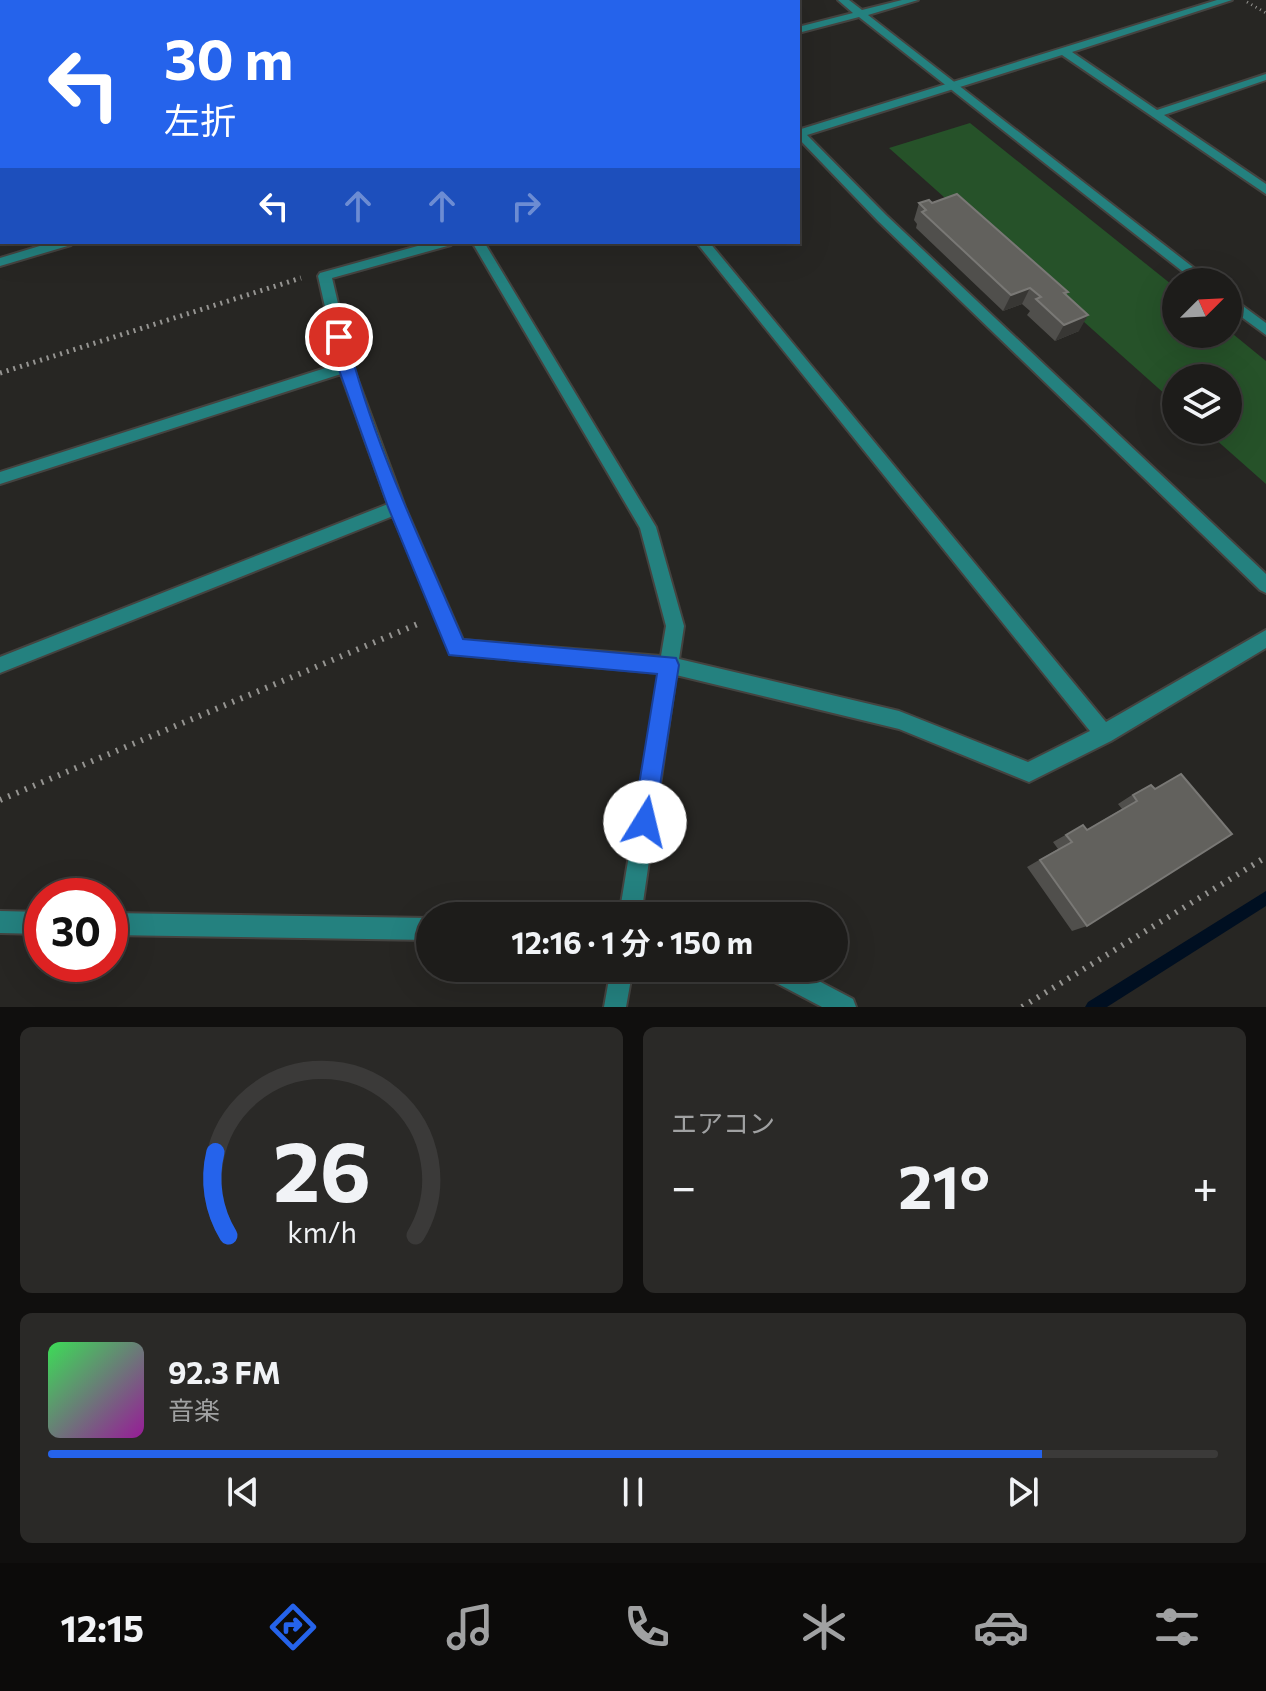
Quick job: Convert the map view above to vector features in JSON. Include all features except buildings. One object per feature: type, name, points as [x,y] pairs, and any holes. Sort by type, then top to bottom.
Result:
[{"type":"street","points":[[843,0],[1187,268]]},
{"type":"street","points":[[800,29],[913,0]]},
{"type":"street","points":[[800,133],[1227,0]]},
{"type":"street","points":[[1062,50],[1265,187]]},
{"type":"street","points":[[1156,114],[1266,77]]},
{"type":"street","points":[[800,136],[1266,585]]},
{"type":"street","points":[[0,262],[60,244]]},
{"type":"street","points":[[440,244],[325,276],[346,367],[397,507],[457,648],[669,665],[899,720],[1029,772],[1104,734],[1266,638]]},
{"type":"street","points":[[479,244],[648,527],[675,626],[632,902]]},
{"type":"street","points":[[704,244],[1104,734]]},
{"type":"street","points":[[1242,311],[1266,330]]},
{"type":"street","points":[[0,478],[346,367]]},
{"type":"street","points":[[0,665],[397,507]]},
{"type":"street","points":[[0,922],[24,923]]},
{"type":"street","points":[[128,924],[416,929]]},
{"type":"street","points":[[615,1007],[619,982]]},
{"type":"street","points":[[798,982],[845,1007]]},
{"type":"path","points":[[1242,0],[1266,13]]},
{"type":"path","points":[[0,373],[304,277],[325,276]]},
{"type":"path","points":[[0,800],[442,614]]},
{"type":"path","points":[[1022,1007],[1266,857]]},
{"type":"green space","points":[[970,123],[1162,277],[1162,348],[1242,348],[1242,341],[1266,361],[1266,484],[1221,444],[1242,444],[1242,364],[1162,364],[1162,392],[889,148]]},
{"type":"waterway","points":[[1093,1007],[1266,898]]},
{"type":"route","points":[[339,337],[346,367],[397,507],[457,648],[669,665],[645,822]]}]
